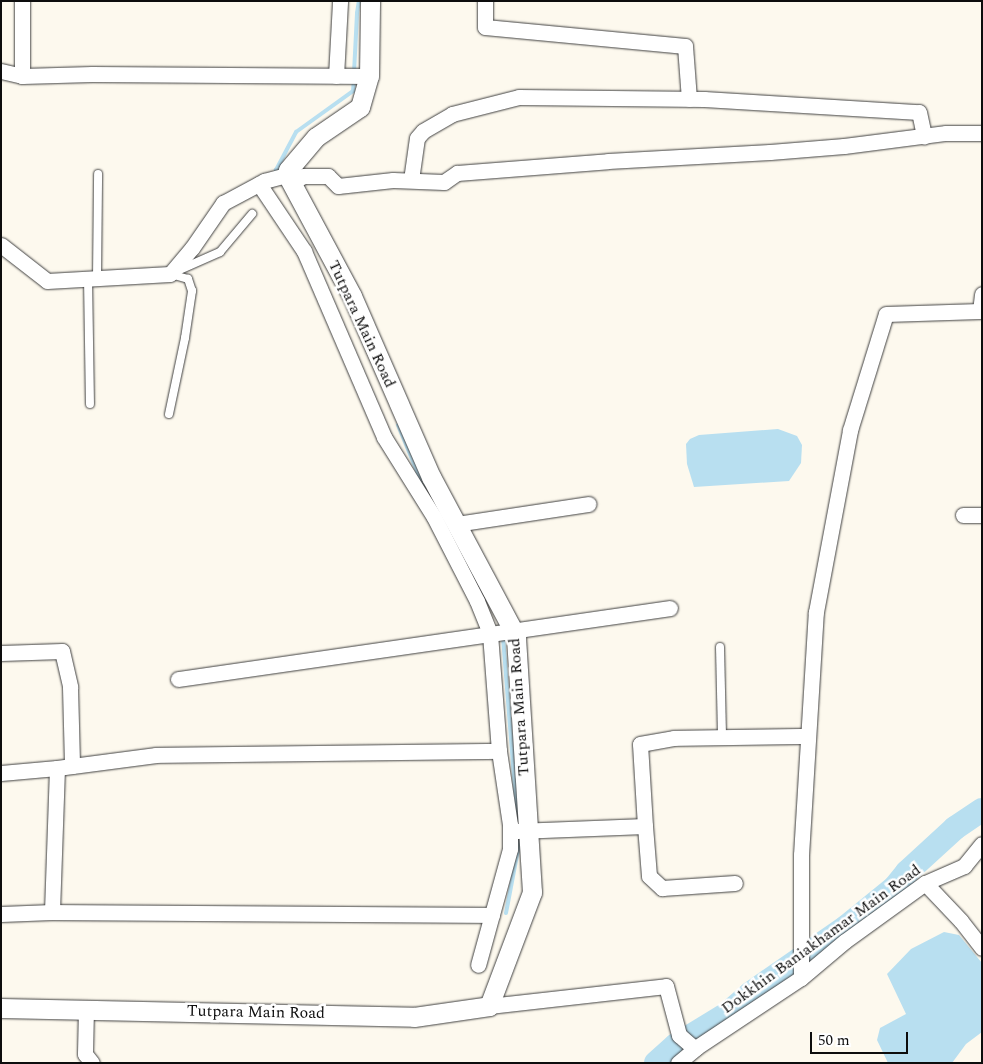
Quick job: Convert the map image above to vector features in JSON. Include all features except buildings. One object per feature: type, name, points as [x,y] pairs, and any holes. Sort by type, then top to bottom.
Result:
[{"type":"street","points":[[22,1],[22,76]]},
{"type":"street","points":[[339,76],[340,1]]},
{"type":"street","points":[[289,179],[288,170],[316,138],[360,107],[365,76],[370,1]]},
{"type":"street","points":[[485,1],[485,27],[685,46],[689,98]]},
{"type":"street","points":[[1,71],[22,76],[92,74],[365,76]]},
{"type":"street","points":[[411,180],[417,138],[423,130],[452,114],[519,97],[689,98],[858,106],[919,112],[924,136]]},
{"type":"street","points":[[1,245],[47,281],[170,274],[192,248],[224,204],[261,182],[304,176],[328,176],[338,186],[393,180],[444,182],[457,173],[608,161],[770,152],[844,146],[962,132],[982,133]]},
{"type":"street","name":"Tutpara Main Road","points":[[1,1008],[414,1017],[489,1006],[532,892],[519,830],[516,636],[502,632],[456,524],[431,477],[352,296],[289,179]]},
{"type":"street","points":[[261,182],[304,251],[384,437],[434,517],[477,601],[502,632],[499,751],[519,830],[510,850],[478,965]]},
{"type":"street","points":[[801,978],[801,855],[816,612],[850,430],[886,314],[980,311],[982,294]]},
{"type":"street","points":[[456,524],[588,504]]},
{"type":"street","points":[[964,515],[982,515]]},
{"type":"street","points":[[178,679],[670,608]]},
{"type":"street","points":[[1,653],[62,652],[70,687],[52,912]]},
{"type":"street","points":[[735,883],[662,888],[649,876],[640,744],[674,738],[808,736]]},
{"type":"street","points":[[1,773],[156,755],[499,751]]},
{"type":"street","points":[[519,830],[645,826]]},
{"type":"street","name":"Dokkhin Baniakhamar Main Road","points":[[678,1063],[694,1049],[801,978],[845,941],[925,883],[964,866],[982,844]]},
{"type":"street","points":[[925,883],[961,921],[982,948]]},
{"type":"street","points":[[1,914],[52,912],[492,915]]},
{"type":"street","points":[[489,1006],[666,986],[679,1035],[694,1049]]},
{"type":"street","points":[[86,1009],[85,1054],[92,1063]]},
{"type":"lane","points":[[90,404],[92,278],[98,174]]},
{"type":"lane","points":[[170,274],[220,252],[252,214]]},
{"type":"lane","points":[[169,414],[185,338],[192,290],[188,279],[170,274]]},
{"type":"lane","points":[[720,647],[722,737]]},
{"type":"water","points":[[778,429],[797,436],[802,445],[801,463],[789,481],[694,487],[687,464],[686,444],[690,439],[699,435]]},
{"type":"water","points":[[944,932],[959,935],[982,963],[982,1032],[966,1044],[952,1063],[888,1063],[877,1040],[880,1028],[906,1014],[887,974],[911,949]]},
{"type":"waterway","points":[[354,73],[359,1]]},
{"type":"waterway","points":[[278,173],[276,170],[296,132],[353,91],[354,80]]},
{"type":"waterway","points":[[398,425],[424,488]]},
{"type":"waterway","points":[[464,559],[476,582]]},
{"type":"waterway","points":[[503,637],[518,827]]},
{"type":"waterway","points":[[656,1063],[676,1045],[727,1014],[751,993],[846,927],[895,887],[907,872],[955,828],[982,810]]},
{"type":"waterway","points":[[506,913],[519,845],[518,834]]}]
